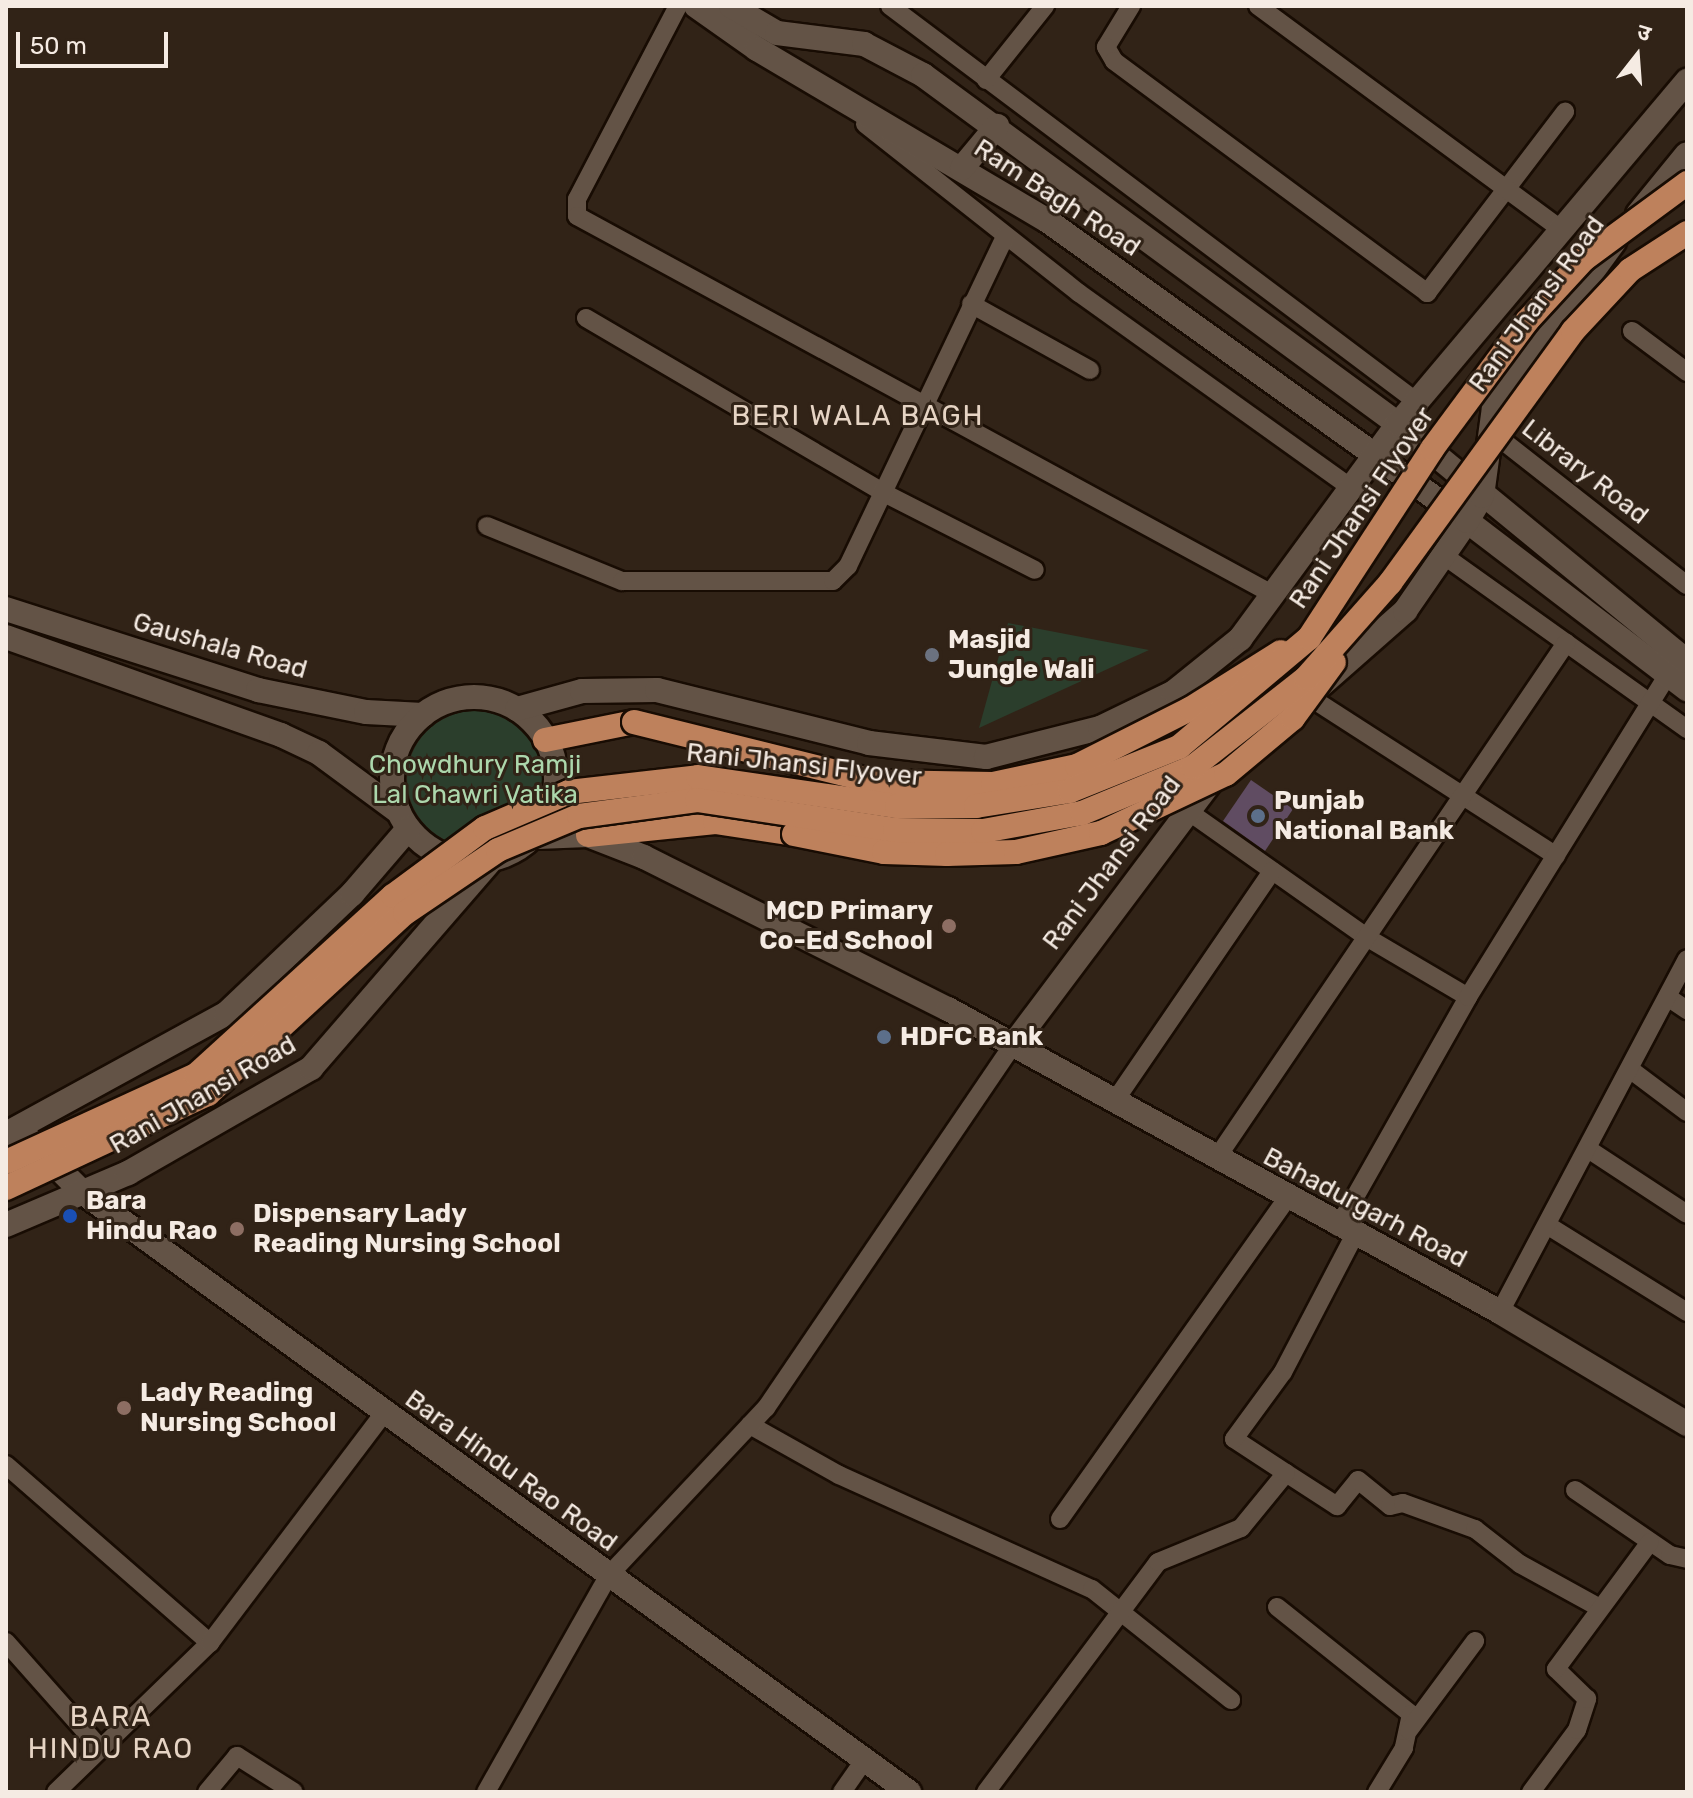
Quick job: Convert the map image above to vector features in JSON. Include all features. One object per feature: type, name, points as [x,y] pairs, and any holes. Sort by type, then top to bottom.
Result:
[{"type":"main road","name":"Ram Bagh Road","points":[[696,6],[757,49],[1045,219],[1681,675]]},
{"type":"main road","name":"Ram Bagh Road","points":[[731,6],[777,33],[882,51],[997,126],[1398,424],[1681,675]]},
{"type":"main road","points":[[757,49],[777,33]]},
{"type":"main road","name":"Rani Jhansi Road","points":[[517,709],[582,691],[657,690],[869,743],[986,757],[1100,728],[1174,692],[1240,639],[1354,490],[1375,454],[1398,424],[1687,81]]},
{"type":"main road","points":[[962,168],[997,126]]},
{"type":"main road","name":"Rani Jhansi Road","points":[[1013,1045],[1190,802],[1405,611],[1482,496],[1494,407],[1579,284],[1687,154]]},
{"type":"main road","name":"Rani Jhansi Flyover","points":[[6,1162],[196,1075],[393,896],[485,828],[569,792],[698,777],[897,806],[976,806],[1070,791],[1179,747],[1309,638],[1432,449],[1527,321],[1584,259],[1687,183]]},
{"type":"main road","name":"Rani Jhansi Flyover","points":[[6,1188],[208,1094],[405,913],[498,850],[579,816],[697,800],[895,830],[983,831],[1082,813],[1193,767],[1306,678],[1346,635],[1573,331],[1630,270],[1687,233]]},
{"type":"main road","name":"Gaushala Road","points":[[6,609],[258,690],[366,712],[423,715]]},
{"type":"main road","points":[[6,637],[281,735],[319,753],[404,820],[443,856],[491,860],[531,838],[715,822],[884,852],[961,854],[1016,852],[1129,823],[1207,786],[1274,735],[1326,681],[1346,635]]},
{"type":"main road","points":[[545,740],[634,722],[876,782],[993,784],[1077,766],[1309,638]]},
{"type":"main road","points":[[1174,692],[1190,802]]},
{"type":"main road","points":[[12,1131],[227,1013],[352,894],[404,820],[391,769],[399,743],[423,715],[464,697],[517,709],[545,740],[557,777],[553,804],[531,838]]},
{"type":"main road","points":[[588,835],[658,864],[1013,1045]]},
{"type":"main road","name":"Rani Jhansi Road","points":[[6,1225],[128,1173],[311,1068],[491,860]]},
{"type":"main road","name":"Bahadurgarh Road","points":[[1013,1045],[1346,1232],[1500,1312],[1687,1424]]},
{"type":"main road","name":"Bara Hindu Rao Road","points":[[12,1131],[82,1192],[909,1792]]},
{"type":"street","points":[[678,6],[577,199],[577,216],[922,400],[1274,595]]},
{"type":"street","points":[[890,6],[1417,402]]},
{"type":"street","points":[[986,80],[1045,6]]},
{"type":"street","points":[[1131,6],[1106,47],[1114,61],[1427,293],[1503,188],[1565,112]]},
{"type":"street","points":[[1258,6],[1562,230]]},
{"type":"street","points":[[810,80],[1005,237],[1354,490]]},
{"type":"street","points":[[487,526],[622,581],[823,584],[848,566],[884,493],[922,400],[1005,237]]},
{"type":"street","points":[[971,304],[1090,370]]},
{"type":"street","points":[[586,318],[884,493],[1035,570]]},
{"type":"street","points":[[1632,331],[1687,372]]},
{"type":"street","name":"Library Road","points":[[1489,430],[1687,585]]},
{"type":"street","points":[[1443,555],[1687,729]]},
{"type":"street","points":[[1216,1159],[1566,643]]},
{"type":"street","points":[[1600,1608],[1501,1552],[1475,1529],[1403,1503],[1390,1506],[1358,1480],[1337,1506],[1234,1439],[1283,1372],[1346,1232],[1468,997],[1651,704],[1681,675]]},
{"type":"street","points":[[1308,696],[1460,797],[1556,856]]},
{"type":"street","points":[[1190,802],[1272,871],[1368,938],[1468,997]]},
{"type":"street","points":[[1114,1102],[1272,871]]},
{"type":"street","points":[[1500,1312],[1631,1070],[1687,959]]},
{"type":"street","points":[[1669,998],[1687,1010]]},
{"type":"street","points":[[486,1792],[608,1576],[750,1425],[1013,1045]]},
{"type":"street","points":[[1631,1070],[1687,1112]]},
{"type":"street","points":[[1588,1149],[1687,1214]]},
{"type":"street","points":[[1060,1519],[1287,1198]]},
{"type":"street","points":[[1547,1225],[1687,1312]]},
{"type":"street","points":[[56,1792],[210,1643],[384,1413]]},
{"type":"street","points":[[750,1425],[839,1475],[1066,1574],[1122,1610],[1231,1700]]},
{"type":"street","points":[[6,1465],[210,1643]]},
{"type":"street","points":[[986,1792],[1158,1562],[1241,1528],[1286,1473]]},
{"type":"street","points":[[1575,1490],[1650,1542],[1687,1559]]},
{"type":"street","points":[[1531,1792],[1577,1730],[1587,1699],[1556,1669],[1650,1542]]},
{"type":"street","points":[[1277,1607],[1404,1704],[1411,1714],[1409,1730]]},
{"type":"street","points":[[1377,1792],[1409,1730],[1475,1641]]},
{"type":"street","points":[[6,1642],[101,1749]]},
{"type":"street","points":[[207,1792],[237,1756],[294,1792]]},
{"type":"street","points":[[842,1792],[864,1760]]},
{"type":"green space","points":[[1008,623],[1050,631],[1149,650],[979,728]]},
{"type":"green space","name":"Chowdhury Ramji Lal Chawri Vatika","points":[[475,711],[501,716],[523,731],[538,753],[543,779],[538,805],[523,827],[501,842],[475,847],[449,842],[427,827],[412,805],[407,779],[412,753],[427,731],[449,716]]},
{"type":"building","name":"Punjab National Bank","points":[[1251,780],[1293,809],[1265,851],[1223,821]]},
{"type":"place","name":"Masjid Jungle Wali","points":[[932,655]]},
{"type":"place","name":"Punjab National Bank","points":[[1258,816]]},
{"type":"place","name":"MCD Primary Co-Ed School","points":[[949,926]]},
{"type":"place","name":"HDFC Bank","points":[[884,1037]]},
{"type":"place","name":"Bara Hindu Rao","points":[[70,1216]]},
{"type":"place","name":"Dispensary Lady Reading Nursing School","points":[[237,1229]]},
{"type":"place","name":"Lady Reading Nursing School","points":[[124,1408]]},
{"type":"district","name":"BERI WALA BAGH","points":[[858,416]]},
{"type":"district","name":"BARA HINDU RAO","points":[[111,1733]]}]
